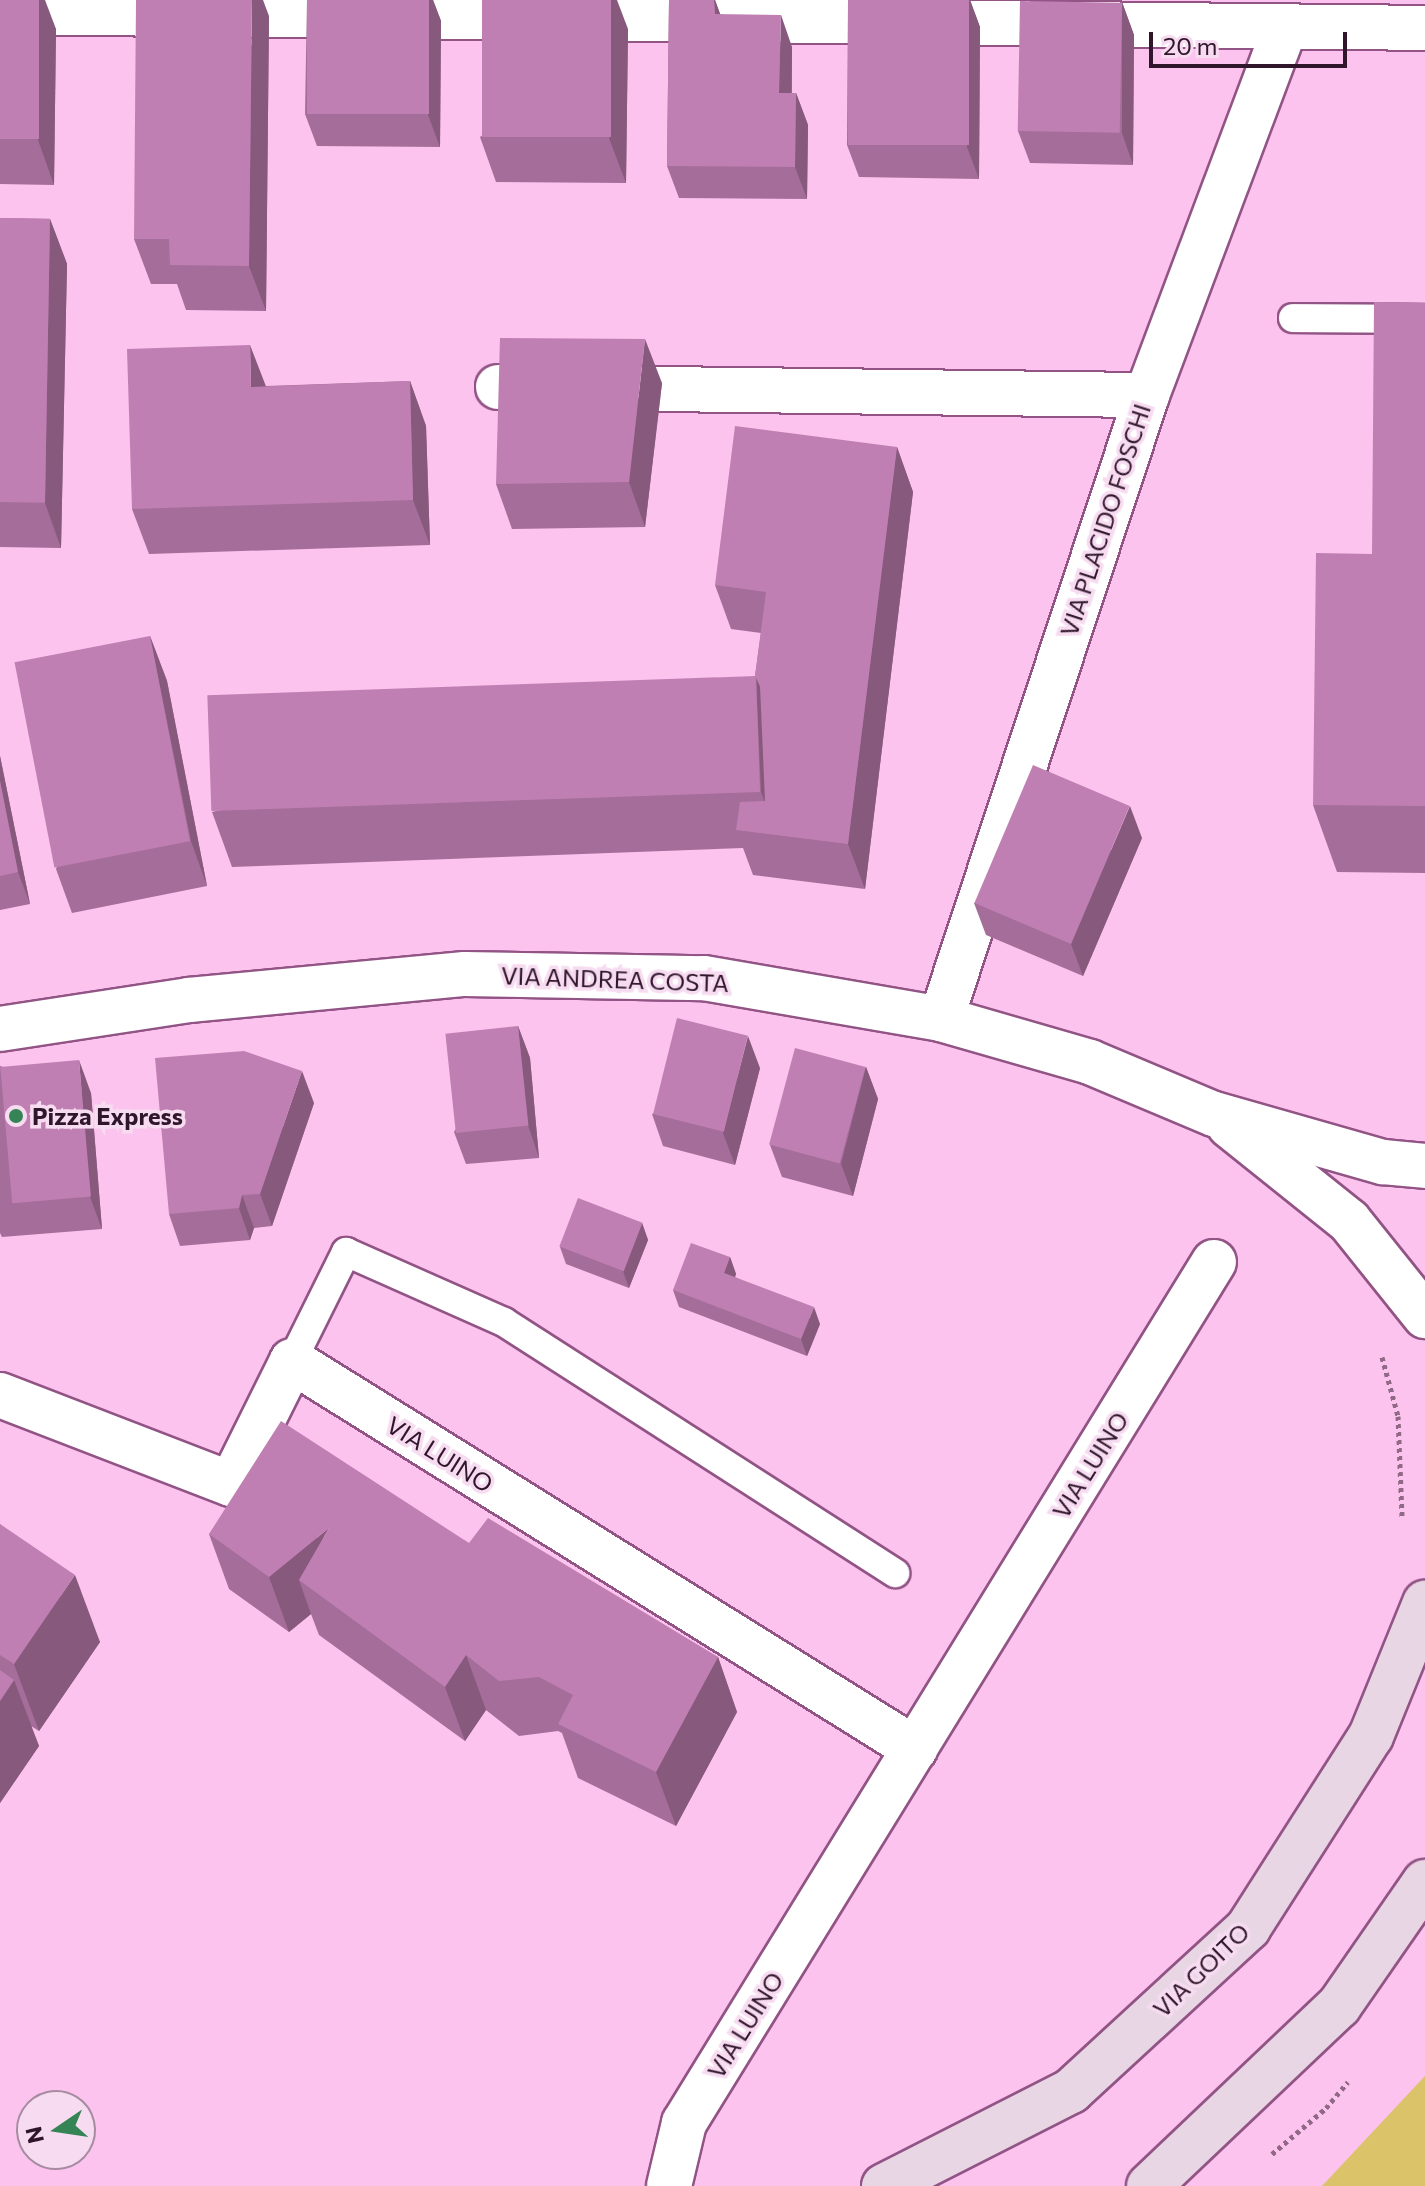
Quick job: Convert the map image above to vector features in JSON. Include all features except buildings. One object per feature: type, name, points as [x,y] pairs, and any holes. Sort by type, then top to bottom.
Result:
[{"type":"street","points":[[0,12],[166,7],[703,10],[1285,27],[1425,28]]},
{"type":"street","name":"VIA PLACIDO FOSCHI","points":[[941,1019],[1147,395],[1285,27]]},
{"type":"street","points":[[498,387],[1147,395]]},
{"type":"street","name":"VIA ANDREA COSTA","points":[[0,1029],[189,1000],[465,974],[704,978],[941,1019],[1090,1062],[1214,1114],[1383,1162],[1425,1166]]},
{"type":"street","name":"VIA ANDREA COSTA","points":[[1214,1114],[1349,1221],[1425,1316]]},
{"type":"street","name":"VIA LUINO","points":[[669,2186],[684,2123],[1214,1262]]},
{"type":"street","points":[[0,1395],[231,1484],[292,1361]]},
{"type":"street","name":"VIA LUINO","points":[[292,1361],[915,1749]]},
{"type":"street","name":"VIA GOITO","points":[[884,2186],[1071,2091],[1248,1928],[1371,1736],[1425,1603]]},
{"type":"street","points":[[1149,2186],[1339,2006],[1425,1882]]},
{"type":"lane","points":[[1293,318],[1425,319]]},
{"type":"lane","points":[[292,1361],[346,1252],[504,1322],[895,1573]]},
{"type":"path","points":[[1376,1346],[1398,1416],[1402,1517]]},
{"type":"shaded area","points":[[1425,2076],[1425,2186],[1322,2186]]},
{"type":"place","name":"Pizza Express","points":[[16,1116]]}]
